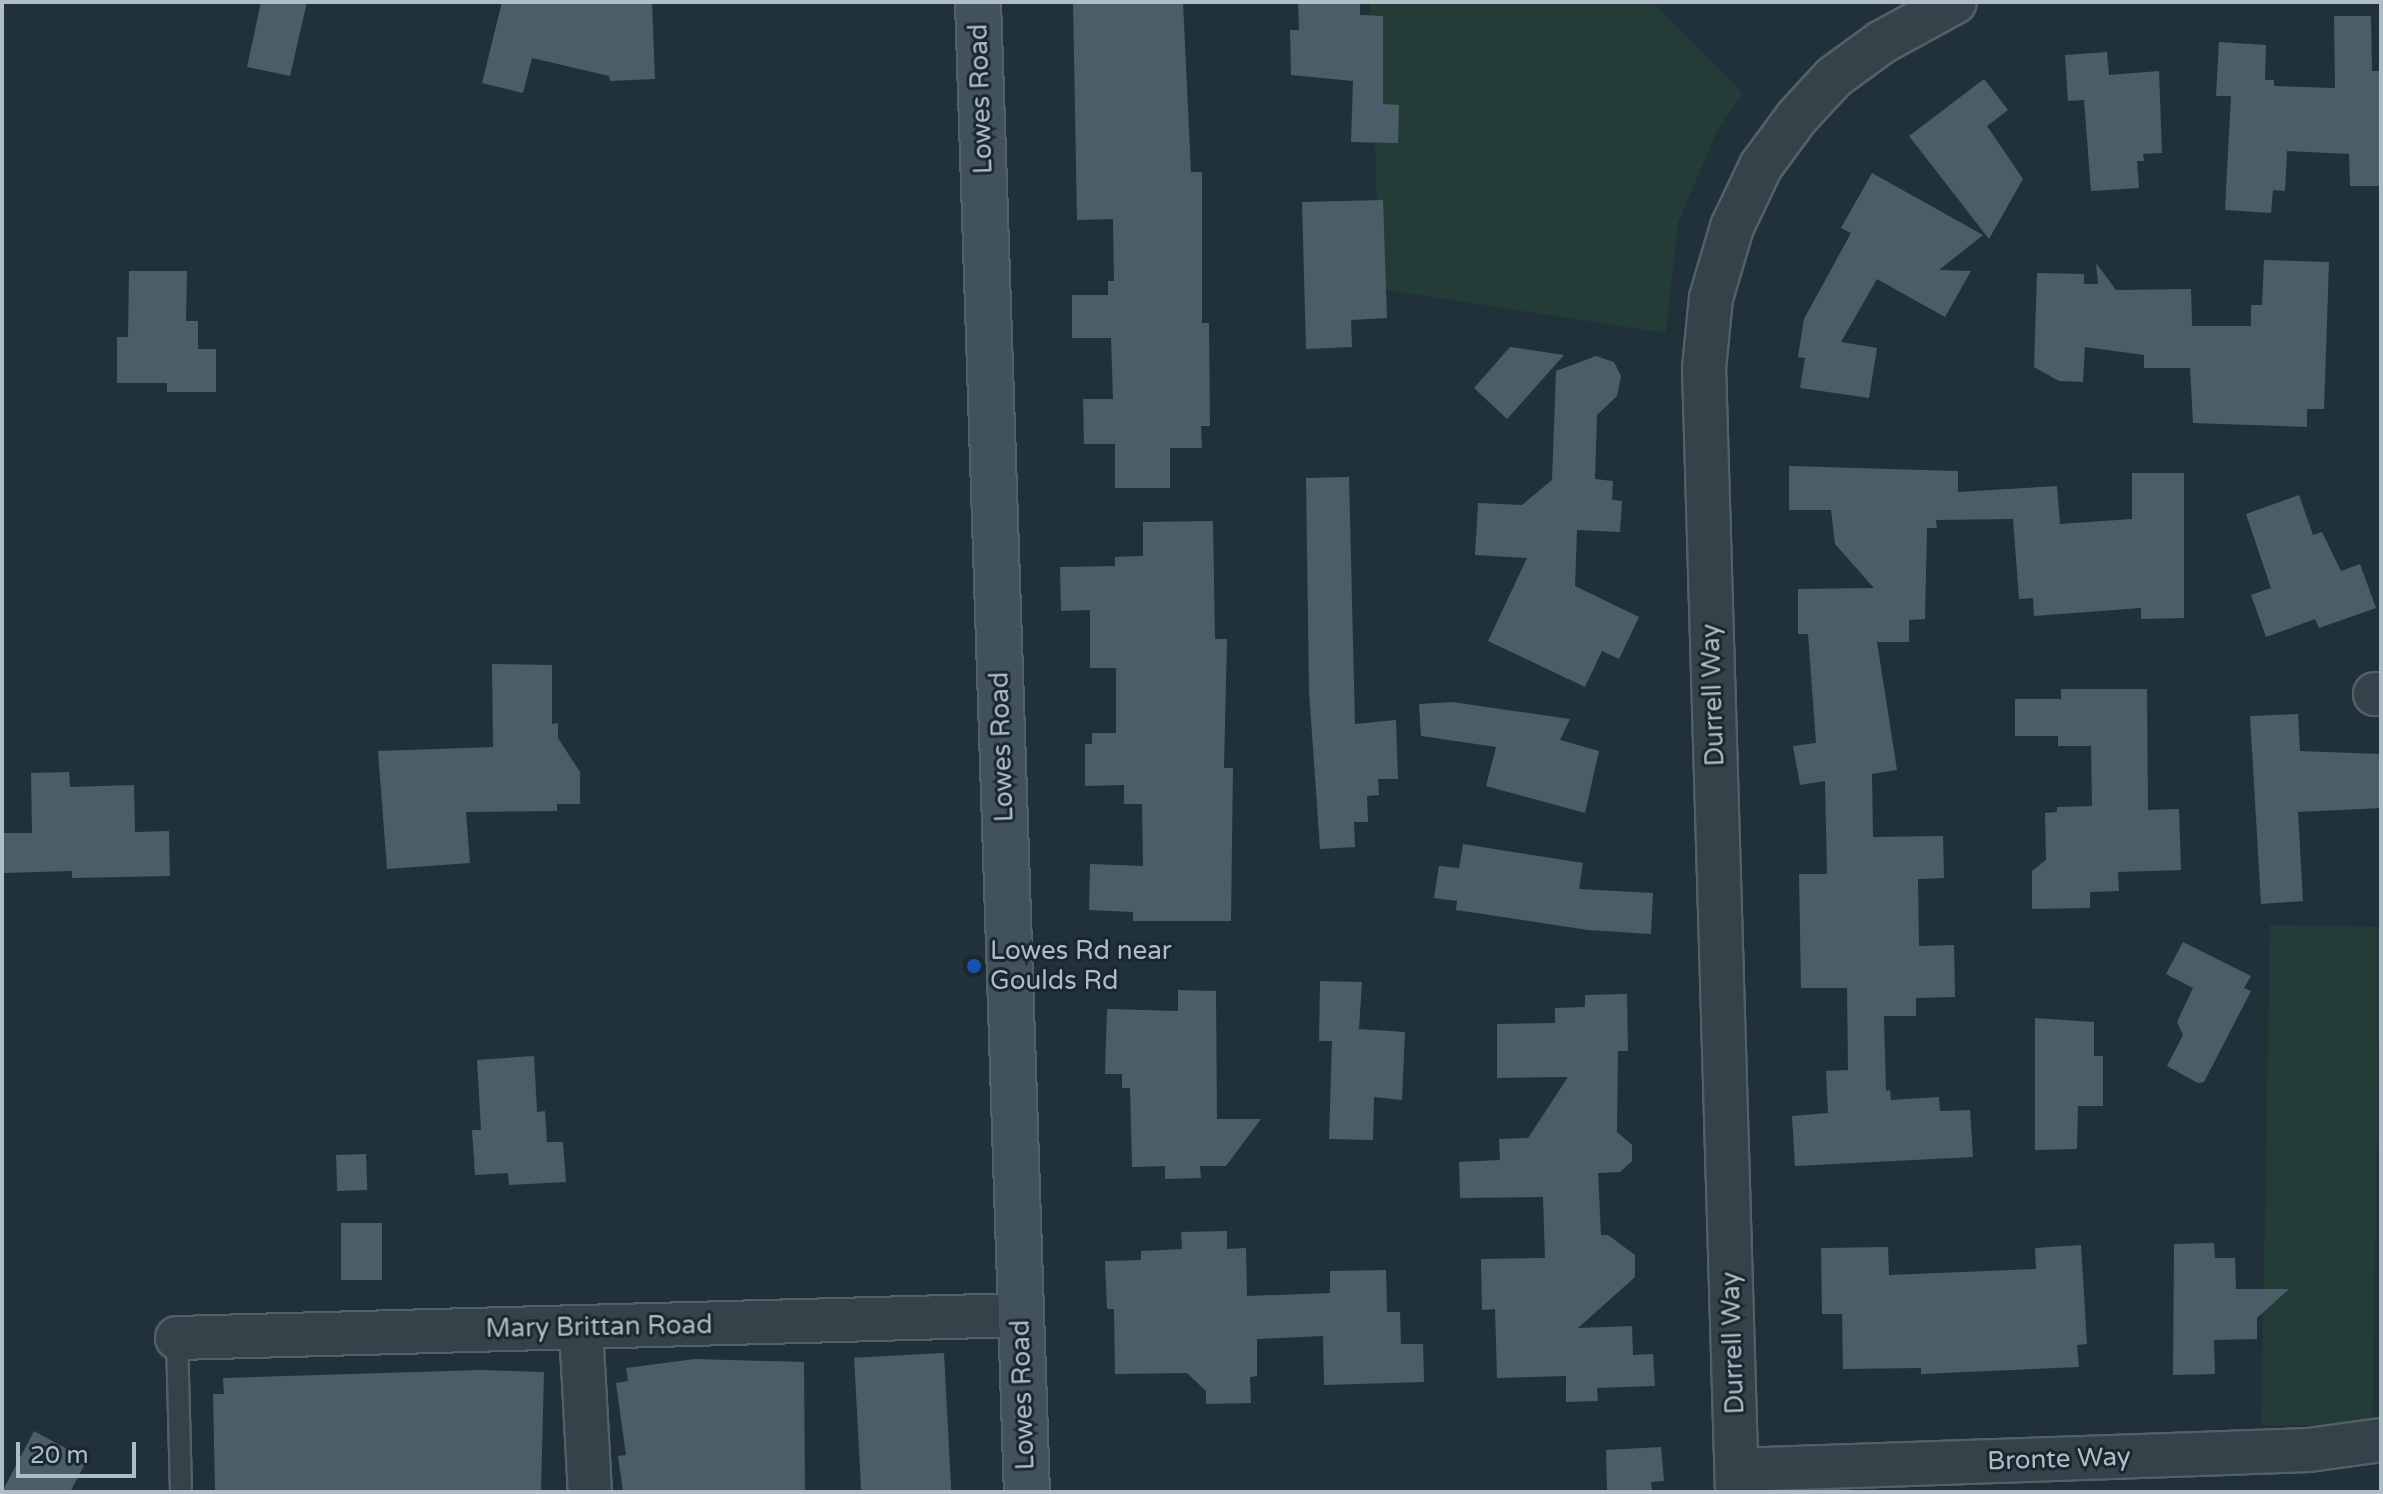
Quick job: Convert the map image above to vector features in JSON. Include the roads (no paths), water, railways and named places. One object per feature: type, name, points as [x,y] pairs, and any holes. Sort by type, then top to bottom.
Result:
[{"type":"main road","name":"Lowes Road","points":[[978,2],[1027,1492]]},
{"type":"street","name":"Durrell Way","points":[[1737,1481],[1704,368],[1711,298],[1732,227],[1755,178],[1797,117],[1834,77],[1882,42],[1955,2]]},
{"type":"street","name":"Mary Brittan Road","points":[[177,1338],[1021,1315]]},
{"type":"street","points":[[581,1328],[590,1492]]},
{"type":"street","name":"Bronte Way","points":[[1737,1481],[2309,1450],[2381,1440]]},
{"type":"lane","points":[[177,1338],[181,1492]]},
{"type":"place","name":"Lowes Rd near Goulds Rd","points":[[974,966]]}]
